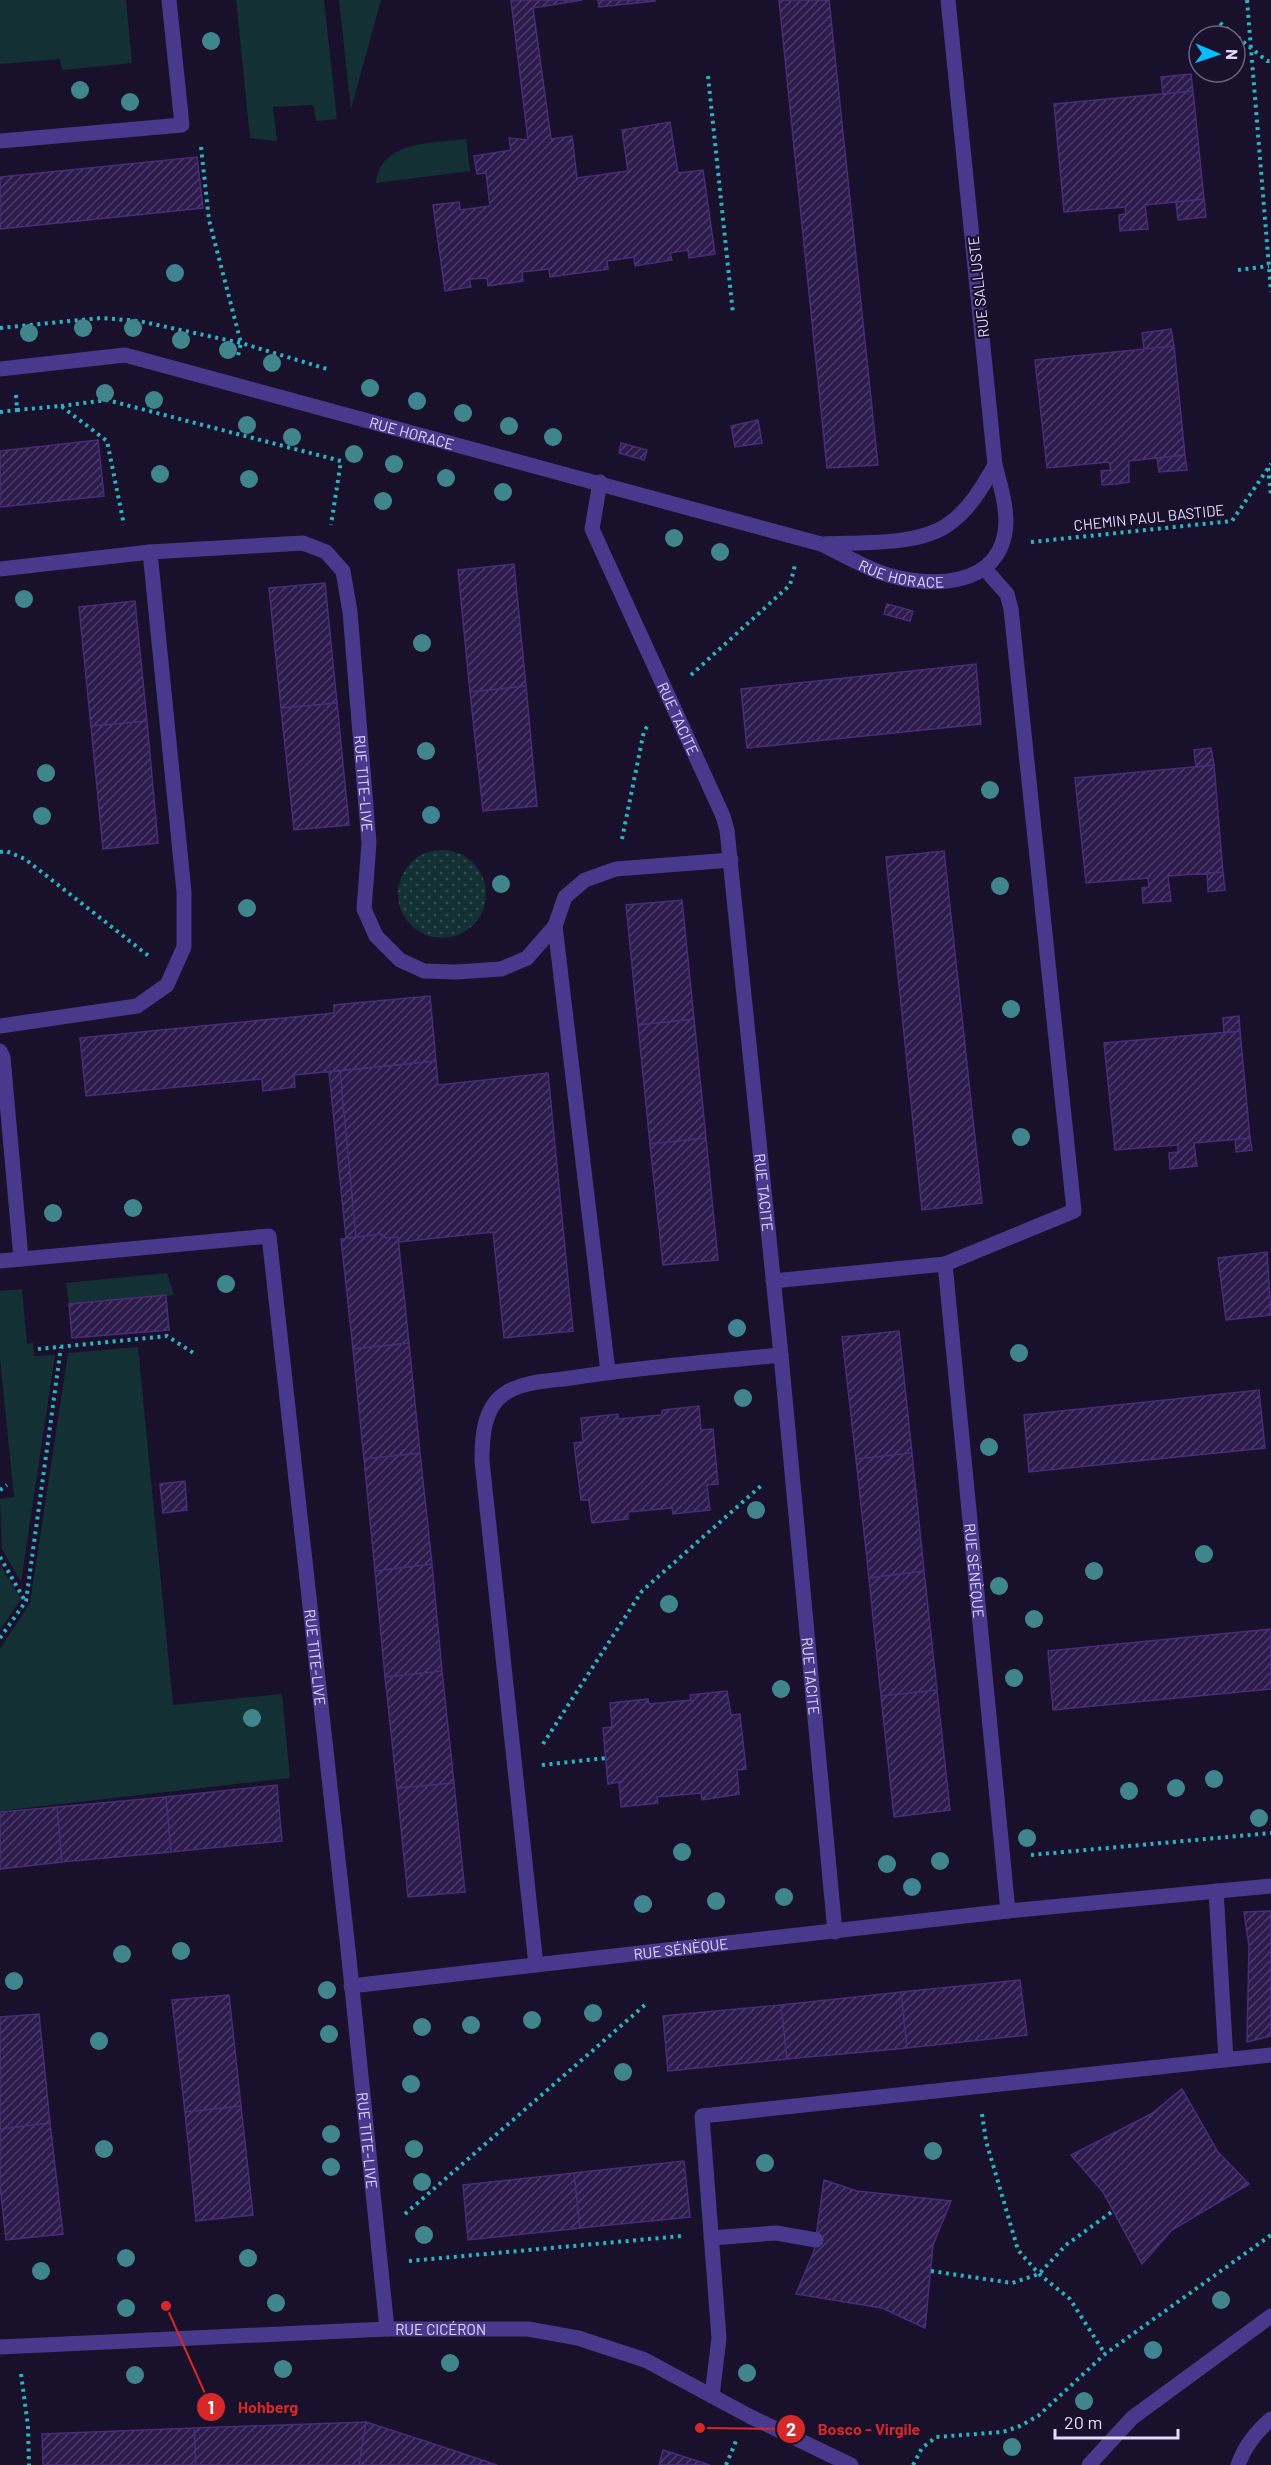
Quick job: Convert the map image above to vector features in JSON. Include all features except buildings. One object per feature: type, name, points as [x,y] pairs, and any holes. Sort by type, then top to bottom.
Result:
[{"type":"street","points":[[0,141],[182,125],[169,0]]},
{"type":"street","name":"RUE SALLUSTE","points":[[948,0],[995,465],[1005,505],[1006,525],[1001,545],[984,568]]},
{"type":"street","name":"RUE HORACE","points":[[6,368],[124,355],[600,482],[821,544],[879,572],[901,578],[938,582],[957,581],[984,568]]},
{"type":"street","name":"RUE HORACE","points":[[821,544],[924,536],[948,525],[967,508],[995,465]]},
{"type":"street","name":"RUE TACITE","points":[[600,482],[592,529],[723,816],[731,860],[781,1355],[835,1932]]},
{"type":"street","points":[[0,569],[150,552],[303,543],[326,552]]},
{"type":"street","points":[[0,1026],[137,1006],[167,985],[184,947],[184,892],[150,552]]},
{"type":"street","name":"RUE TITE-LIVE","points":[[326,552],[343,571],[350,612],[369,843],[364,909],[376,936],[400,960],[424,971],[456,972],[501,969],[526,958],[555,926],[565,897],[585,880],[616,869],[731,860]]},
{"type":"street","points":[[773,1281],[945,1264],[1074,1211],[1011,609],[1007,594],[984,568]]},
{"type":"street","points":[[555,926],[608,1372]]},
{"type":"street","points":[[0,1051],[3,1057],[21,1259]]},
{"type":"street","name":"RUE TITE-LIVE","points":[[0,1261],[269,1236],[387,2329]]},
{"type":"street","name":"RUE SÉNÈQUE","points":[[945,1264],[1008,1911]]},
{"type":"street","points":[[536,1965],[482,1461],[483,1433],[490,1410],[504,1394],[531,1383],[608,1372],[781,1355]]},
{"type":"street","name":"RUE SÉNÈQUE","points":[[351,1986],[1008,1911],[1271,1886]]},
{"type":"street","points":[[1216,1891],[1226,2060]]},
{"type":"street","points":[[712,2396],[718,2338],[702,2116],[1271,2055]]},
{"type":"street","points":[[711,2238],[776,2233],[816,2240]]},
{"type":"street","points":[[1089,2465],[1132,2418],[1271,2316]]},
{"type":"street","name":"RUE CICÉRON","points":[[0,2348],[387,2329],[528,2329],[578,2338],[645,2360],[851,2465]]},
{"type":"street","points":[[1238,2465],[1241,2454],[1263,2425],[1271,2419]]},
{"type":"path","points":[[1247,0],[1271,292]]},
{"type":"path","points":[[1220,23],[1271,61]]},
{"type":"path","points":[[708,76],[733,314]]},
{"type":"path","points":[[182,125],[200,137],[209,220],[241,343],[231,383]]},
{"type":"path","points":[[1238,270],[1269,266]]},
{"type":"path","points":[[6,368],[18,410]]},
{"type":"path","points":[[0,412],[106,400],[341,461],[326,552]]},
{"type":"path","points":[[61,406],[107,441],[130,554]]},
{"type":"path","points":[[1269,465],[1271,496]]},
{"type":"path","name":"CHEMIN PAUL BASTIDE","points":[[1001,545],[1232,521],[1269,465]]},
{"type":"path","points":[[0,852],[6,851],[25,859],[172,974]]},
{"type":"path","points":[[38,1349],[167,1336],[195,1354]]},
{"type":"path","points":[[0,1638],[26,1601],[61,1347]]},
{"type":"path","points":[[541,1747],[642,1592],[790,1460]]},
{"type":"path","points":[[0,1490],[7,1485]]},
{"type":"path","points":[[0,1557],[26,1601]]},
{"type":"path","points":[[539,1766],[606,1758]]},
{"type":"path","points":[[1004,1858],[1271,1833]]},
{"type":"path","points":[[404,2215],[646,2004]]},
{"type":"path","points":[[978,2086],[986,2141],[1018,2250],[1039,2274],[1070,2299],[1105,2354]]},
{"type":"path","points":[[931,2271],[1012,2283],[1039,2274],[1066,2245],[1113,2211]]},
{"type":"path","points":[[913,2465],[922,2448],[936,2437],[1003,2432],[1038,2416],[1105,2354],[1271,2235]]},
{"type":"path","points":[[380,2276],[399,2262],[689,2236],[711,2238]]},
{"type":"path","points":[[17,2347],[28,2426],[29,2465]]},
{"type":"green space","points":[[0,0],[126,0],[132,63],[62,70],[60,59],[0,64]]},
{"type":"green space","points":[[236,0],[324,0],[337,119],[316,121],[313,105],[273,107],[277,141],[250,138]]},
{"type":"green space","points":[[339,0],[381,0],[351,109]]},
{"type":"green space","points":[[466,139],[470,171],[376,183],[380,169],[387,159],[397,152],[423,144]]},
{"type":"green space","points":[[442,850],[459,853],[473,863],[483,877],[486,894],[483,911],[473,925],[459,935],[442,938],[425,935],[411,925],[401,911],[398,894],[401,877],[411,863],[425,853]]},
{"type":"green space","points":[[167,1273],[174,1295],[69,1304],[66,1283]]},
{"type":"green space","points":[[22,1289],[27,1344],[33,1343],[34,1356],[55,1355],[21,1582],[2,1549],[0,1499],[14,1497],[0,1359],[0,1291]]},
{"type":"green space","points":[[138,1347],[173,1705],[282,1694],[290,1778],[0,1811],[0,1649],[30,1603],[68,1353]]},
{"type":"green space","points":[[0,1565],[21,1599],[0,1630]]},
{"type":"place","name":"Hohberg","points":[[166,2306]]},
{"type":"place","name":"Bosco - Virgile","points":[[700,2428]]}]
